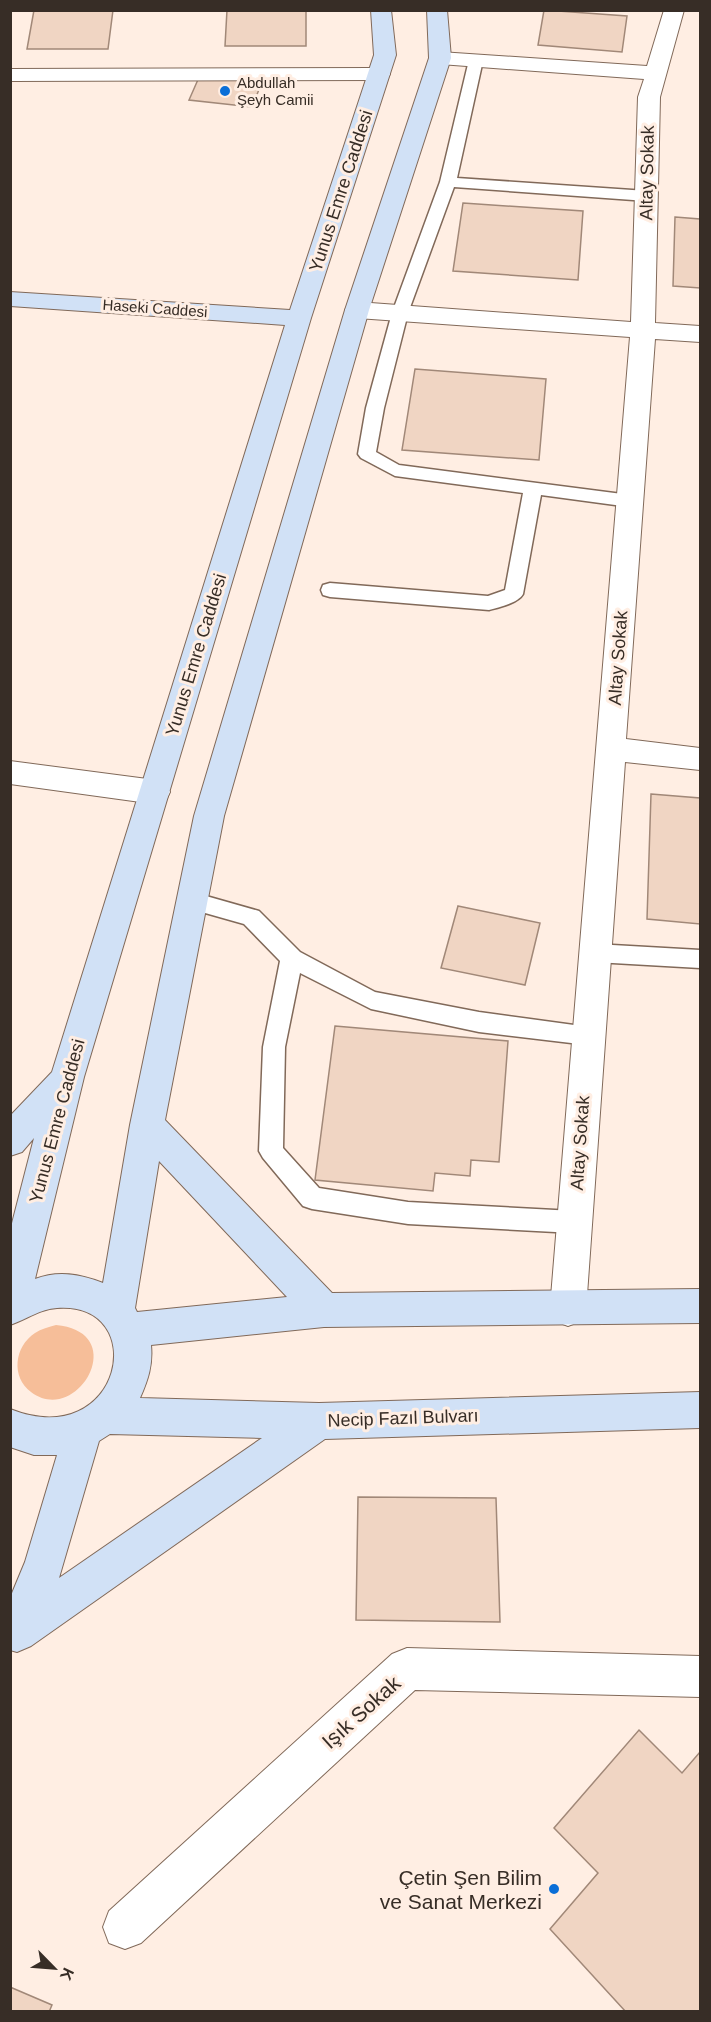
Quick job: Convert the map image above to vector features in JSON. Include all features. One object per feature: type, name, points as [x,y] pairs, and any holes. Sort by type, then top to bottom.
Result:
[{"type":"street","name":"Yunus Emre Caddesi","points":[[10,1306],[67,1077],[299,318],[385,56],[381,10]]},
{"type":"street","points":[[122,1321],[147,1125],[209,816],[357,310],[440,58],[437,10]]},
{"type":"street","name":"Altay Sokak","points":[[568,1309],[643,331],[649,98],[674,10]]},
{"type":"street","points":[[440,58],[656,73]]},
{"type":"street","points":[[10,75],[379,74]]},
{"type":"street","name":"Haseki Caddesi","points":[[10,299],[299,318]]},
{"type":"street","points":[[357,310],[700,334]]},
{"type":"street","points":[[611,749],[700,759]]},
{"type":"street","points":[[10,772],[155,792]]},
{"type":"street","points":[[10,1141],[67,1077]]},
{"type":"street","points":[[147,1125],[324,1310]]},
{"type":"street","points":[[10,1306],[34,1294],[56,1290],[79,1291],[99,1298],[122,1321],[133,1352],[132,1375],[122,1397],[94,1423],[66,1495],[45,1562],[14,1639]]},
{"type":"street","points":[[122,1321],[324,1310],[700,1306]]},
{"type":"street","name":"Necip Fazıl Bulvarı","points":[[10,1427],[40,1438],[62,1436],[94,1423],[319,1421],[700,1410]]},
{"type":"street","points":[[14,1639],[319,1421]]},
{"type":"street","name":"Işık Sokak","points":[[124,1927],[407,1669],[700,1677]]},
{"type":"lane","points":[[477,60],[448,182],[400,313],[375,408],[367,454],[395,470],[630,501]]},
{"type":"lane","points":[[448,182],[647,196]]},
{"type":"lane","points":[[330,590],[489,603],[514,594],[533,488]]},
{"type":"lane","points":[[192,901],[251,917],[292,958],[371,1000],[479,1022],[588,1035]]},
{"type":"lane","points":[[595,953],[700,959]]},
{"type":"lane","points":[[292,958],[274,1047],[271,1151],[312,1198],[408,1213],[574,1222]]},
{"type":"shaded area","points":[[56,1325],[79,1331],[91,1343],[94,1359],[89,1374],[79,1388],[65,1397],[48,1399],[31,1392],[25,1386],[20,1378],[18,1362],[19,1354],[28,1339],[40,1330]]},
{"type":"building","points":[[34,10],[113,10],[108,49],[27,49]]},
{"type":"building","points":[[227,10],[306,10],[306,46],[225,46]]},
{"type":"building","points":[[544,10],[627,16],[622,52],[538,45]]},
{"type":"building","name":"Abdullah Şeyh Camii","points":[[200,75],[262,82],[252,107],[189,100]]},
{"type":"building","points":[[463,203],[583,211],[578,280],[453,271]]},
{"type":"building","points":[[675,217],[700,219],[700,288],[673,286]]},
{"type":"building","points":[[415,369],[546,379],[539,460],[402,450]]},
{"type":"building","points":[[651,794],[700,798],[700,924],[647,919]]},
{"type":"building","points":[[458,906],[540,923],[525,985],[441,968]]},
{"type":"building","points":[[335,1026],[508,1041],[499,1162],[471,1160],[470,1176],[435,1173],[433,1191],[315,1180]]},
{"type":"building","points":[[358,1497],[496,1498],[500,1622],[356,1620]]},
{"type":"building","points":[[639,1730],[682,1773],[700,1752],[700,2012],[626,2012],[550,1929],[598,1873],[554,1828]]},
{"type":"building","points":[[10,1987],[52,2005],[49,2012],[10,2012]]},
{"type":"place","name":"Abdullah Şeyh Camii","points":[[225,91]]},
{"type":"place","name":"Çetin Şen Bilim ve Sanat Merkezi","points":[[554,1889]]}]
